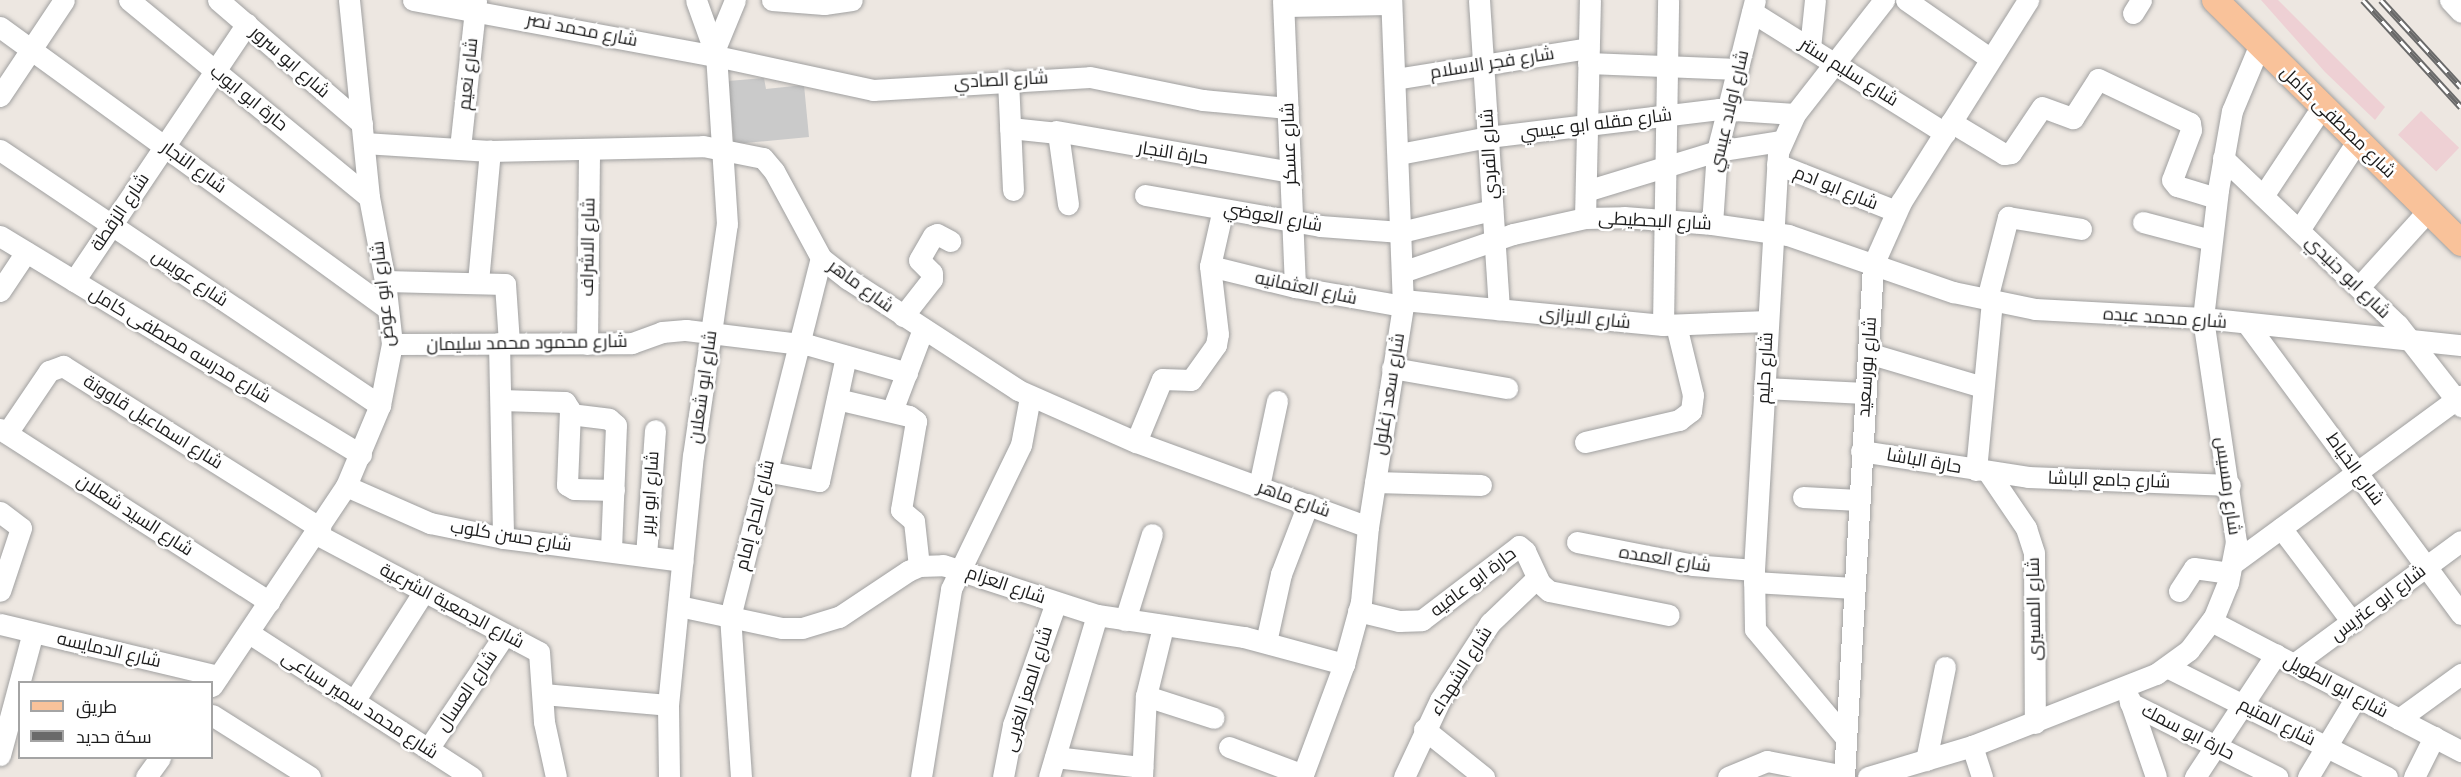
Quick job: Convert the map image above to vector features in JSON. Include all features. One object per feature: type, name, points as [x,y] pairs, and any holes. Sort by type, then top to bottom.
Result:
[{"type":"main road","name":"شارع مصطفى كامل","points":[[2215,0],[2461,243]]},
{"type":"main road","name":"شارع مصطفى كامل","points":[[2234,0],[2461,221]]},
{"type":"street","points":[[0,96],[64,0]]},
{"type":"street","name":"حارة ابو ايوب","points":[[129,0],[369,196]]},
{"type":"street","name":"شارع ابو سرور","points":[[218,0],[247,24],[363,133]]},
{"type":"street","name":"شارع ابو عوض","points":[[215,681],[318,531],[346,486],[380,405],[392,344],[385,281],[369,196],[349,0]]},
{"type":"street","name":"شارع محمد نصر","points":[[412,0],[475,5],[715,54]]},
{"type":"street","name":"شارع ابو شعلان","points":[[669,777],[668,705],[693,456],[727,224],[715,54],[696,0]]},
{"type":"street","points":[[715,54],[735,0]]},
{"type":"street","points":[[772,0],[824,4],[852,0]]},
{"type":"street","name":"شارع الفردي","points":[[1479,0],[1498,309]]},
{"type":"street","points":[[1585,218],[1590,0]]},
{"type":"street","points":[[1585,442],[1679,420],[1691,411],[1693,395],[1670,325],[1664,220],[1668,0]]},
{"type":"street","points":[[1810,48],[1815,0]]},
{"type":"street","name":"شارع حليم","points":[[1846,738],[1758,634],[1753,621],[1754,576],[1777,164],[1781,141],[1795,114],[1884,0]]},
{"type":"street","points":[[1906,0],[1991,59]]},
{"type":"street","name":"شارع بورسعيد","points":[[1844,776],[1873,265],[1896,212],[2028,0]]},
{"type":"street","points":[[2450,0],[2461,12]]},
{"type":"street","points":[[1283,3],[1391,2]]},
{"type":"street","name":"شارع سعد زغلول","points":[[1303,776],[1344,664],[1358,611],[1368,527],[1403,303],[1399,154],[1391,2]]},
{"type":"street","name":"شارع عسكر","points":[[1283,3],[1295,287]]},
{"type":"street","name":"شارع نعيم","points":[[460,148],[475,5]]},
{"type":"street","name":"شارع سليم سنتر","points":[[1754,6],[1810,48],[1836,64],[1948,127],[2004,154],[2011,153],[2042,107],[2073,118],[2098,79],[2190,123],[2191,130],[2172,180],[2177,186],[2217,198]]},
{"type":"street","name":"شارع اولاد عيسي","points":[[1712,224],[1717,151],[1754,6]]},
{"type":"street","name":"شارع الزقطة","points":[[74,281],[247,24]]},
{"type":"street","name":"شارع النجار","points":[[0,27],[387,308]]},
{"type":"street","name":"شارع رمسيس","points":[[1868,777],[1972,746],[2035,723],[2128,696],[2189,650],[2211,621],[2231,568],[2236,542],[2230,485],[2203,318],[2211,240],[2232,111],[2260,44]]},
{"type":"street","name":"شارع الصادي","points":[[715,54],[873,90],[1008,80],[1090,77],[1203,100],[1288,108]]},
{"type":"street","name":"شارع فجر الاسلام","points":[[1395,79],[1484,65],[1588,56],[1667,66],[1738,69]]},
{"type":"street","points":[[1008,80],[1013,190]]},
{"type":"street","points":[[2263,196],[2322,107]]},
{"type":"street","name":"شارع مقله ابو عيسي","points":[[1399,154],[1488,137],[1728,108],[1795,114]]},
{"type":"street","name":"حارة النجار","points":[[1010,128],[1056,131],[1290,172]]},
{"type":"street","points":[[1056,131],[1068,204]]},
{"type":"street","name":"شارع ماهر","points":[[363,133],[490,151],[682,146],[720,149],[763,158],[770,164],[822,258],[903,316],[1030,397],[1136,442],[1368,527]]},
{"type":"street","points":[[2299,230],[2358,140]]},
{"type":"street","points":[[1586,191],[1665,164],[1717,151],[1781,141]]},
{"type":"street","name":"شارع الاشراف","points":[[587,344],[589,149]]},
{"type":"street","name":"شارع عويس","points":[[0,150],[380,405]]},
{"type":"street","points":[[478,282],[490,151]]},
{"type":"street","name":"شارع ابو جنيدي","points":[[2223,158],[2360,287],[2414,342],[2459,400]]},
{"type":"street","name":"شارع ابو ادم","points":[[1777,164],[1896,212]]},
{"type":"street","name":"شارع العوضي","points":[[1145,195],[1292,221],[1401,232],[1492,210]]},
{"type":"street","points":[[1136,442],[1160,382],[1166,376],[1191,380],[1216,345],[1218,334],[1210,266],[1223,209]]},
{"type":"street","points":[[2360,287],[2428,211]]},
{"type":"street","points":[[1982,471],[1983,387],[1989,300],[2008,217],[2014,215],[2081,229]]},
{"type":"street","name":"شارع البحطيطى","points":[[1402,272],[1494,240],[1585,218],[1664,220],[1773,232],[1873,265]]},
{"type":"street","points":[[2143,222],[2211,240]]},
{"type":"street","points":[[903,316],[932,279],[932,273],[919,260],[933,236],[937,234],[950,241]]},
{"type":"street","name":"شارع مدرسه مصطفى كامل","points":[[0,236],[361,454]]},
{"type":"street","points":[[0,291],[26,252]]},
{"type":"street","name":"شارع الحاج إمام","points":[[741,777],[730,617],[765,471],[822,258]]},
{"type":"street","name":"شارع محمد عبده","points":[[1873,265],[1989,300],[2046,310],[2203,318],[2248,325],[2461,345]]},
{"type":"street","name":"شارع العثمانيه","points":[[1210,266],[1295,287],[1403,303]]},
{"type":"street","points":[[385,281],[502,282],[507,286],[501,400],[503,538]]},
{"type":"street","name":"شارع الابزازى","points":[[1403,303],[1498,309],[1670,325],[1768,321]]},
{"type":"street","name":"شارع الخياط","points":[[2248,325],[2461,614]]},
{"type":"street","points":[[892,411],[923,329]]},
{"type":"street","name":"شارع محمود محمد سليمان","points":[[392,344],[587,344],[643,341],[674,330],[798,344],[907,373]]},
{"type":"street","points":[[1868,353],[1983,387]]},
{"type":"street","points":[[765,471],[819,481],[846,356]]},
{"type":"street","name":"شارع اسماعيل قاوونة","points":[[3,431],[49,371],[63,366],[318,531]]},
{"type":"street","points":[[1392,368],[1507,388]]},
{"type":"street","points":[[1764,388],[1865,393]]},
{"type":"street","points":[[921,777],[946,611],[962,570],[1021,445],[1030,397]]},
{"type":"street","points":[[679,606],[782,628],[821,624],[856,608],[919,566],[914,521],[901,510],[918,426],[914,417],[837,399]]},
{"type":"street","points":[[501,400],[560,400],[569,405],[567,485],[574,489],[614,490]]},
{"type":"street","points":[[2179,591],[2193,568],[2231,568],[2357,472],[2459,400]]},
{"type":"street","points":[[1259,486],[1276,401]]},
{"type":"street","points":[[570,414],[609,419],[616,425],[611,551]]},
{"type":"street","name":"شارع ابو بربر","points":[[646,556],[655,430]]},
{"type":"street","name":"شارع السيد شعلان","points":[[3,431],[269,602]]},
{"type":"street","name":"حارة الباشا","points":[[1861,451],[1982,471]]},
{"type":"street","name":"شارع جامع الباشا","points":[[1982,471],[2230,485]]},
{"type":"street","name":"شارع المسيرى","points":[[1982,471],[2026,528],[2034,553],[2035,723]]},
{"type":"street","points":[[1375,482],[1481,485]]},
{"type":"street","name":"شارع حسن كلوب","points":[[346,486],[409,516],[503,538],[683,561]]},
{"type":"street","points":[[1803,497],[1858,500]]},
{"type":"street","points":[[1266,642],[1281,573],[1308,504]]},
{"type":"street","points":[[0,512],[21,528],[0,591]]},
{"type":"street","points":[[2281,528],[2352,622]]},
{"type":"street","name":"شارع الجمعية الشرعية","points":[[318,531],[541,655],[544,722],[556,777]]},
{"type":"street","points":[[1125,620],[1152,534]]},
{"type":"street","name":"شارع ابو عتريس","points":[[2285,659],[2352,622],[2461,541]]},
{"type":"street","name":"شارع العمده","points":[[1577,542],[1754,576],[1854,588]]},
{"type":"street","name":"حارة ابو عافيه","points":[[1358,611],[1399,621],[1422,620],[1514,546],[1526,551],[1537,578],[1549,591],[1669,615]]},
{"type":"street","name":"شارع العزام","points":[[919,566],[962,570],[1097,615],[1266,642],[1344,664]]},
{"type":"street","name":"شارع الشهداء","points":[[1404,777],[1424,729],[1490,623],[1537,578]]},
{"type":"street","points":[[354,701],[424,591]]},
{"type":"street","name":"شارع المعز الغربى","points":[[1003,777],[1013,725],[1056,602]]},
{"type":"street","points":[[1049,777],[1097,615]]},
{"type":"street","name":"شارع ابو الطويل","points":[[2211,621],[2461,751]]},
{"type":"street","name":"شارع الدمايسه","points":[[0,624],[215,681]]},
{"type":"street","points":[[1055,757],[1142,772],[1146,696],[1163,627]]},
{"type":"street","points":[[19,681],[33,632]]},
{"type":"street","name":"شارع محمد سمير سباعى","points":[[249,633],[472,777]]},
{"type":"street","name":"شارع العسال","points":[[428,748],[505,634]]},
{"type":"street","points":[[2195,777],[2243,705],[2285,659]]},
{"type":"street","points":[[1926,760],[1945,667]]},
{"type":"street","name":"شارع المتيم","points":[[2167,667],[2386,777]]},
{"type":"street","points":[[2399,719],[2461,674]]},
{"type":"street","points":[[0,754],[18,685]]},
{"type":"street","points":[[543,694],[668,705]]},
{"type":"street","points":[[1146,696],[1214,718]]},
{"type":"street","points":[[2128,696],[2156,777]]},
{"type":"street","name":"حارة ابو سمك","points":[[2128,696],[2216,746],[2277,777]]},
{"type":"street","points":[[2308,777],[2356,697]]},
{"type":"street","points":[[213,716],[310,777]]},
{"type":"street","points":[[1424,729],[1484,777]]},
{"type":"street","points":[[2414,777],[2434,737]]},
{"type":"street","points":[[1972,746],[1982,777]]},
{"type":"street","points":[[1229,747],[1303,776]]},
{"type":"street","points":[[146,777],[159,759]]},
{"type":"street","points":[[1728,777],[1767,761],[1844,776]]},
{"type":"shaded area","points":[[2261,0],[2278,0],[2385,107],[2375,120],[2325,72]]},
{"type":"shaded area","points":[[764,78],[766,89],[804,85],[809,137],[734,144],[728,81]]},
{"type":"shaded area","points":[[2421,111],[2459,148],[2436,172],[2398,135]]},
{"type":"railway","points":[[2363,0],[2461,107]]},
{"type":"railway","points":[[2381,0],[2461,87]]}]
